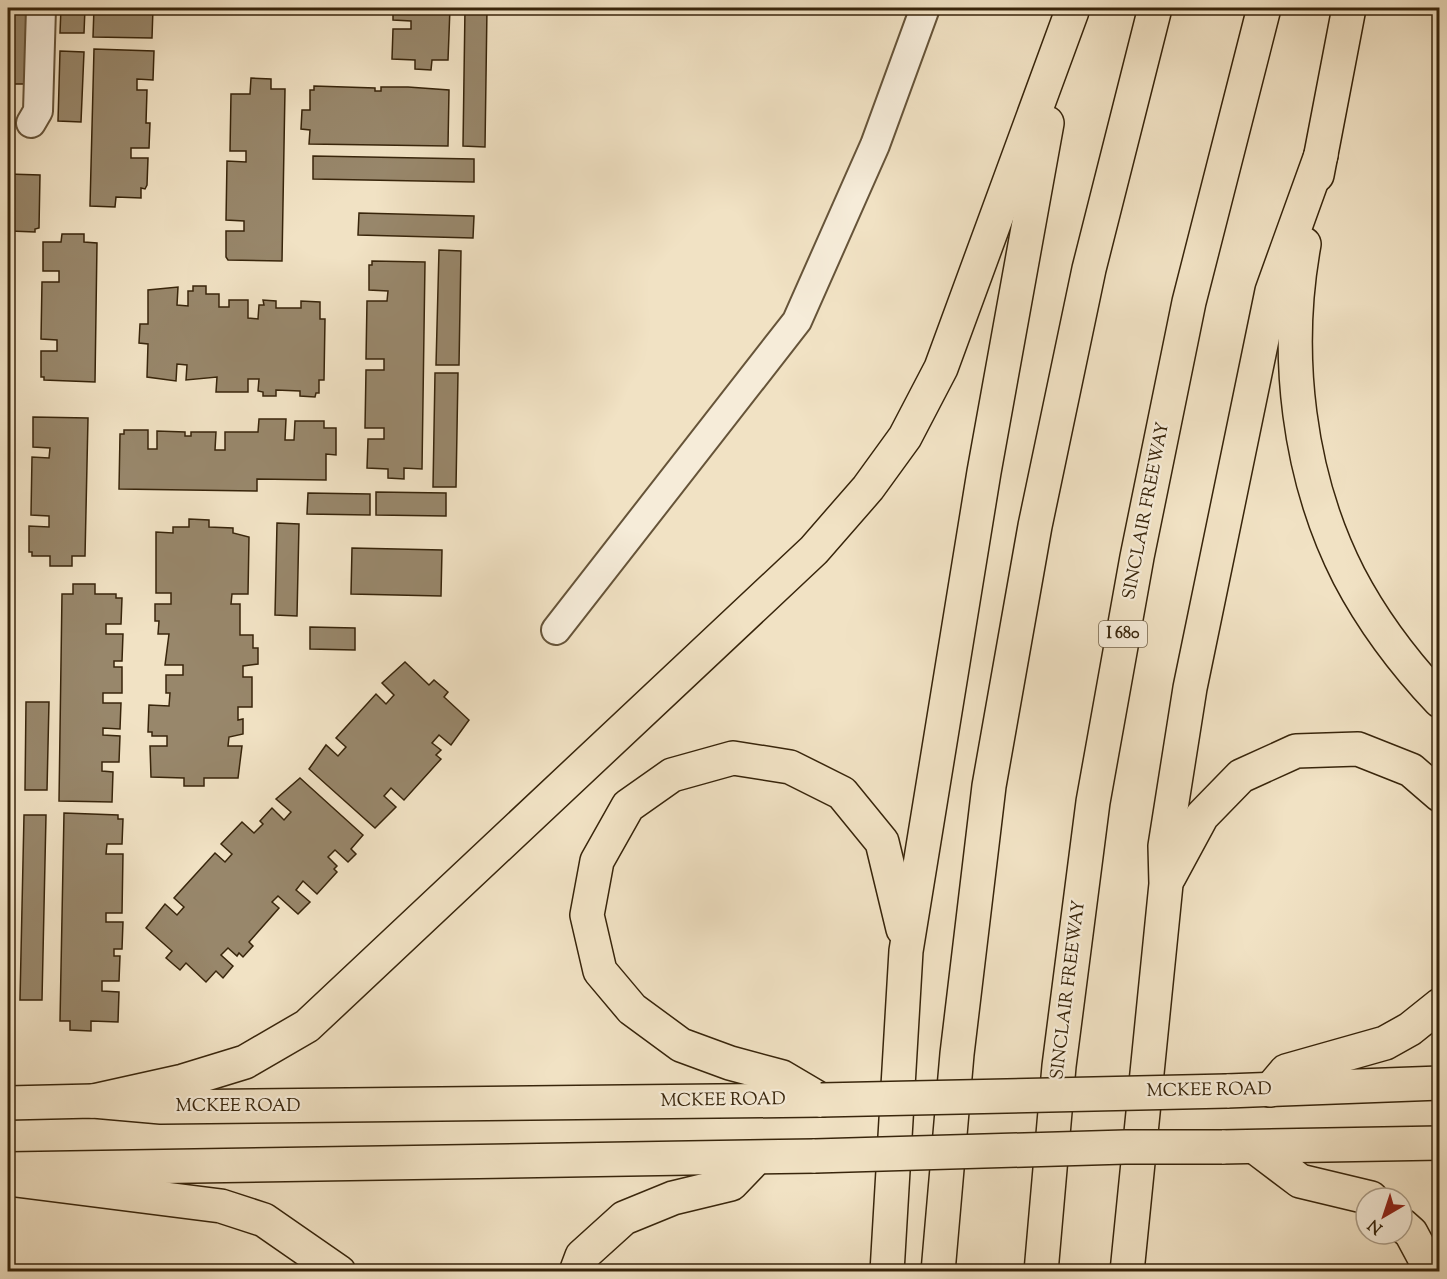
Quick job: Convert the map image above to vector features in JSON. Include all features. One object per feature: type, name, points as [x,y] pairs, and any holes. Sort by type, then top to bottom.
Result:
[{"type":"main road","points":[[938,1272],[957,1054],[989,786],[1035,526],[1089,269],[1155,8]]},
{"type":"main road","name":"SINCLAIR FREEWAY","points":[[1041,1272],[1059,1066],[1095,790],[1137,557],[1189,302],[1264,8]]},
{"type":"main road","points":[[1349,8],[1299,271],[1295,350],[1301,430],[1317,499],[1349,577],[1392,643],[1440,701]]},
{"type":"main road","points":[[887,1272],[906,951],[984,472],[1045,132],[1073,9]]},
{"type":"main road","points":[[93,1101],[183,1081],[244,1062],[307,1026],[814,550],[868,488],[905,437],[941,368],[1073,9]]},
{"type":"main road","points":[[1128,1262],[1166,884],[1165,846],[1190,688],[1272,291],[1321,155]]},
{"type":"main road","points":[[1166,884],[1202,816],[1240,776],[1296,751],[1358,749],[1411,770],[1440,795]]},
{"type":"main road","points":[[820,1100],[782,1077],[730,1063],[681,1045],[632,1009],[600,971],[587,915],[597,861],[628,806],[672,775],[733,758],[790,766],[842,793],[882,842],[897,898],[906,951]]},
{"type":"main road","points":[[1270,1090],[1286,1071],[1385,1043],[1440,1005]]},
{"type":"main road","name":"MCKEE ROAD","points":[[8,1103],[93,1101],[184,1107],[820,1100],[1270,1090],[1440,1083]]},
{"type":"main road","points":[[8,1169],[756,1158],[1125,1147],[1440,1143]]},
{"type":"main road","points":[[1255,1147],[1300,1181],[1354,1194]]},
{"type":"main road","points":[[576,1272],[582,1256],[624,1218],[673,1198],[730,1184],[756,1158]]},
{"type":"main road","points":[[8,1179],[221,1206],[264,1220],[339,1272]]},
{"type":"main road","points":[[880,1272],[889,1210]]},
{"type":"main road","points":[[1414,1239],[1432,1272]]},
{"type":"lane","points":[[31,123],[38,111],[41,8]]},
{"type":"lane","points":[[556,630],[797,321],[875,145],[925,8]]},
{"type":"building","points":[[8,8],[26,8],[25,84],[8,84]]},
{"type":"building","points":[[61,8],[85,8],[84,33],[60,33]]},
{"type":"building","points":[[94,8],[153,8],[152,38],[93,37]]},
{"type":"building","points":[[204,8],[269,8],[269,12],[204,11]]},
{"type":"building","points":[[393,8],[450,8],[448,60],[432,60],[431,70],[415,69],[415,60],[392,59],[393,29],[411,29],[411,21],[393,20]]},
{"type":"building","points":[[465,8],[487,8],[485,147],[463,146]]},
{"type":"building","points":[[94,49],[154,51],[153,80],[137,79],[137,90],[147,90],[146,123],[150,123],[149,148],[131,148],[131,158],[148,158],[147,185],[145,189],[141,188],[141,198],[116,197],[115,207],[90,206]]},
{"type":"building","points":[[60,51],[84,52],[81,122],[58,121]]},
{"type":"building","points":[[251,78],[271,79],[271,89],[285,89],[282,261],[228,260],[226,257],[226,231],[244,231],[244,221],[226,220],[227,161],[246,162],[246,151],[230,151],[231,94],[250,94]]},
{"type":"building","points":[[314,86],[375,88],[375,91],[381,91],[381,87],[449,90],[448,146],[309,144],[310,130],[301,129],[302,110],[310,110],[310,90],[314,90]]},
{"type":"building","points":[[313,156],[474,159],[474,182],[313,179]]},
{"type":"building","points":[[8,174],[40,175],[39,228],[35,229],[35,232],[10,231]]},
{"type":"building","points":[[359,213],[474,216],[473,238],[358,235]]},
{"type":"building","points":[[62,234],[84,234],[84,242],[97,243],[95,382],[44,380],[44,377],[41,377],[41,351],[57,351],[57,340],[41,339],[42,282],[59,282],[59,271],[43,271],[43,242],[61,242]]},
{"type":"building","points":[[439,250],[461,251],[459,365],[436,365]]},
{"type":"building","points":[[372,261],[425,262],[422,469],[404,468],[404,479],[388,478],[388,469],[367,468],[368,439],[384,439],[384,428],[365,428],[366,370],[384,370],[384,359],[366,359],[367,301],[387,301],[388,291],[369,290],[369,265],[372,265]]},
{"type":"building","points":[[193,286],[206,286],[206,294],[219,294],[219,307],[229,307],[229,300],[248,300],[248,318],[258,319],[259,305],[264,305],[263,300],[276,301],[276,308],[301,308],[301,301],[320,302],[320,319],[325,319],[324,380],[319,380],[319,393],[316,393],[315,397],[300,396],[300,391],[276,390],[276,396],[263,396],[263,392],[258,391],[259,379],[248,379],[248,392],[216,392],[217,377],[186,380],[187,365],[177,364],[176,381],[147,377],[148,344],[139,343],[140,324],[148,324],[148,290],[178,287],[177,305],[188,306],[188,291],[193,291]]},
{"type":"building","points":[[435,373],[458,373],[456,487],[433,487]]},
{"type":"building","points":[[33,417],[88,418],[85,556],[72,556],[72,566],[50,566],[50,556],[32,556],[32,552],[29,552],[29,526],[49,527],[49,516],[31,515],[32,457],[49,458],[50,448],[33,447]]},
{"type":"building","points":[[259,419],[286,419],[285,440],[294,440],[295,421],[324,421],[324,428],[336,428],[336,455],[326,454],[326,480],[257,479],[257,491],[119,489],[120,434],[124,434],[124,430],[148,430],[148,449],[157,449],[157,431],[185,432],[185,436],[191,436],[191,432],[216,432],[215,450],[225,450],[225,432],[258,432]]},
{"type":"building","points":[[376,492],[446,493],[446,516],[376,515]]},
{"type":"building","points":[[308,493],[370,494],[370,515],[307,514]]},
{"type":"building","points":[[189,519],[209,520],[209,527],[233,528],[233,533],[249,537],[248,594],[232,594],[231,604],[240,604],[240,635],[253,635],[253,648],[258,648],[258,664],[243,666],[243,677],[252,677],[252,707],[238,707],[238,720],[243,719],[243,734],[229,737],[228,746],[242,746],[238,778],[204,778],[204,786],[184,786],[184,778],[151,777],[150,746],[167,746],[167,736],[152,736],[152,732],[148,732],[149,705],[169,706],[170,693],[166,693],[166,675],[183,675],[183,665],[165,665],[169,634],[158,634],[159,621],[155,621],[155,604],[171,604],[171,593],[156,593],[156,532],[173,533],[173,527],[189,527]]},
{"type":"building","points":[[277,523],[299,524],[297,616],[275,615]]},
{"type":"building","points":[[352,548],[442,550],[441,596],[351,594]]},
{"type":"building","points":[[73,584],[95,584],[95,594],[116,594],[116,598],[122,598],[121,624],[106,624],[106,634],[123,634],[122,661],[114,661],[114,667],[122,667],[122,693],[103,693],[103,703],[121,703],[120,729],[103,728],[103,735],[120,736],[119,762],[102,762],[102,771],[113,772],[112,802],[59,801],[62,594],[73,594]]},
{"type":"building","points":[[310,627],[355,628],[355,650],[310,649]]},
{"type":"building","points":[[405,662],[429,685],[434,680],[448,692],[444,697],[469,720],[451,745],[439,735],[432,743],[441,750],[436,755],[441,759],[404,800],[391,788],[384,796],[396,807],[375,828],[309,769],[326,745],[338,756],[346,747],[336,738],[376,694],[386,704],[394,695],[382,683]]},
{"type":"building","points":[[26,702],[49,702],[47,790],[25,790]]},
{"type":"building","points":[[300,778],[363,835],[351,849],[356,854],[348,862],[335,850],[328,857],[337,866],[334,869],[337,872],[317,894],[303,881],[296,890],[310,902],[298,914],[278,896],[272,902],[279,908],[249,942],[253,946],[243,957],[239,953],[237,956],[228,948],[221,955],[233,966],[223,978],[216,971],[206,982],[186,963],[180,970],[166,958],[172,951],[146,928],[165,904],[177,915],[184,907],[174,898],[215,853],[225,862],[232,854],[221,844],[242,822],[254,833],[263,824],[260,821],[272,808],[284,820],[291,812],[276,799]]},
{"type":"building","points":[[64,813],[118,815],[118,819],[123,819],[122,844],[107,844],[106,854],[123,854],[122,913],[106,913],[106,922],[123,922],[122,949],[114,949],[114,956],[120,956],[119,981],[102,981],[102,991],[119,992],[118,1022],[91,1021],[91,1031],[70,1030],[70,1021],[60,1021]]},
{"type":"building","points":[[24,815],[46,815],[42,1000],[20,1000]]}]
